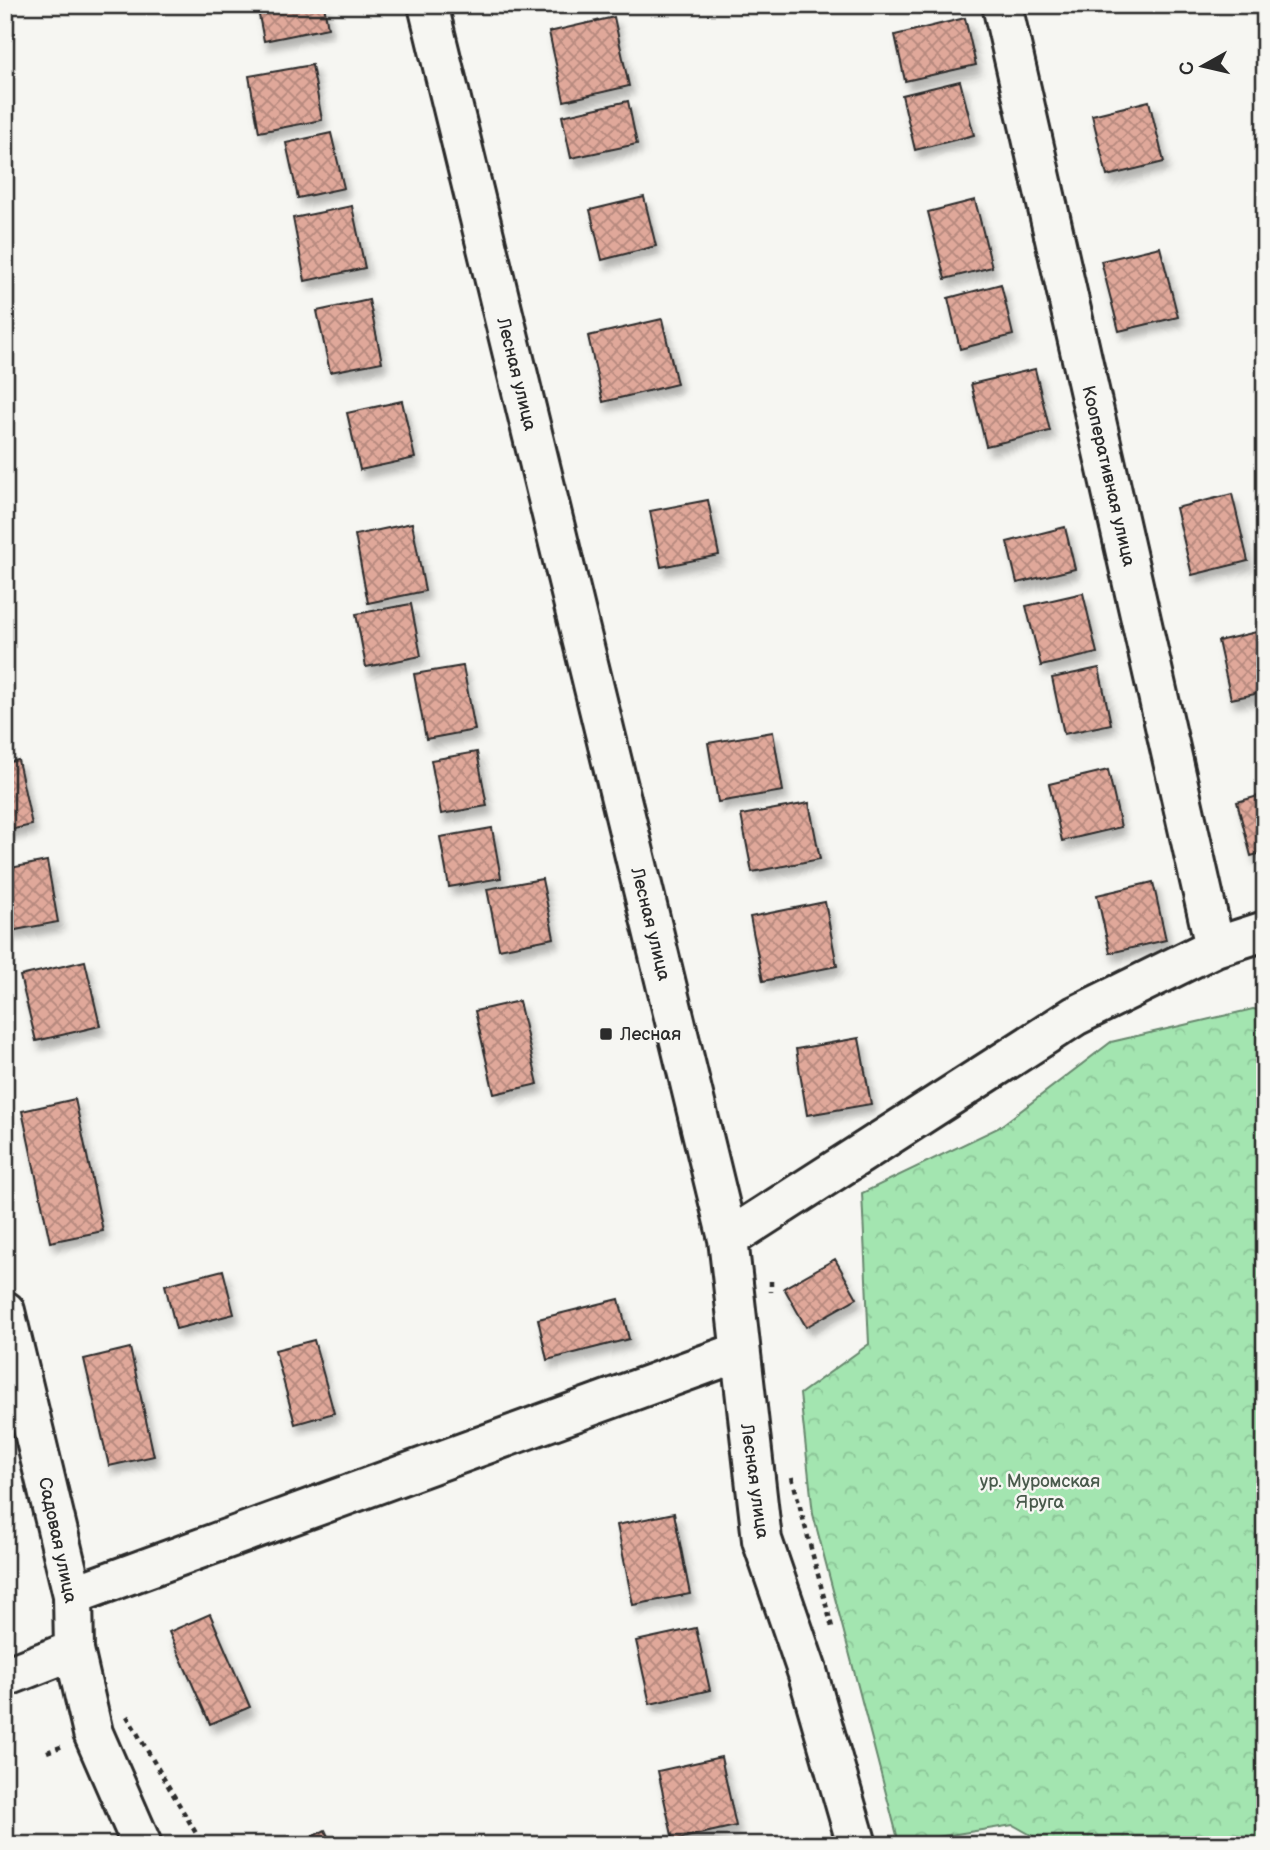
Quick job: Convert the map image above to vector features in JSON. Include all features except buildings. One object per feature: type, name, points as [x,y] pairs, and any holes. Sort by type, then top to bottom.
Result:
[{"type":"street","name":"Лесная улица","points":[[428,5],[728,1240],[762,1540],[807,1671],[857,1845]]},
{"type":"street","name":"Кооперативная улица","points":[[1002,5],[1215,947]]},
{"type":"street","points":[[728,1240],[1075,1016],[1215,947],[1265,932]]},
{"type":"street","name":"Садовая улица","points":[[5,1311],[73,1595],[74,1650],[93,1733],[142,1845]]},
{"type":"street","points":[[73,1595],[739,1352]]},
{"type":"street","points":[[5,1676],[74,1650]]},
{"type":"path","points":[[771,1281],[772,1294]]},
{"type":"path","points":[[792,1476],[836,1643]]},
{"type":"green space","name":"ур. Муромская Яруга","points":[[1253,1009],[1265,1011],[1265,1845],[1049,1845],[1013,1825],[899,1843],[813,1514],[800,1394],[869,1344],[862,1193],[998,1128],[1111,1042]]},
{"type":"place","name":"Лесная","points":[[606,1034]]}]
